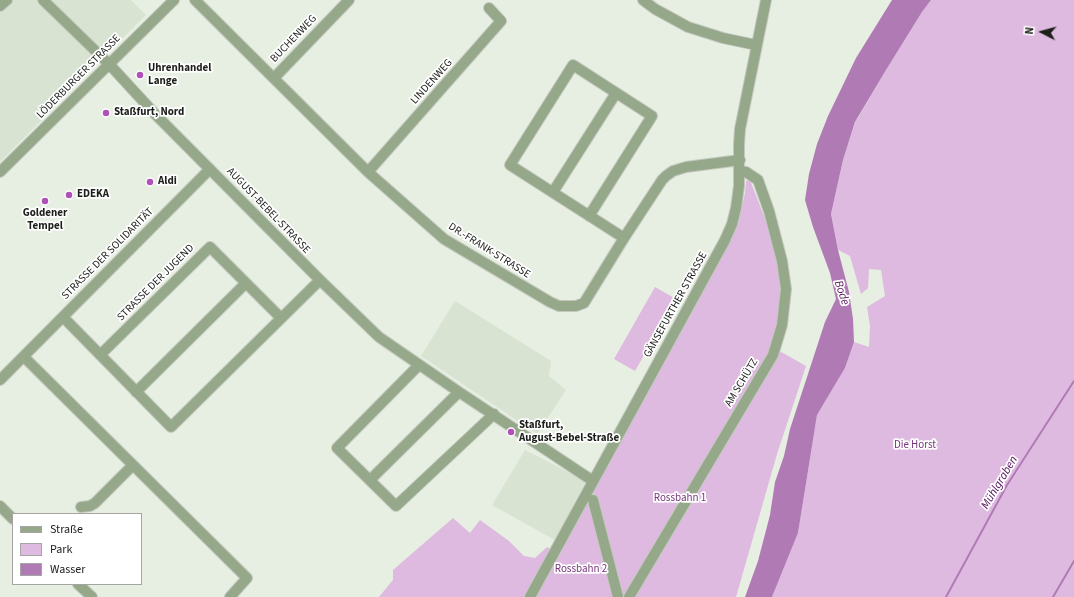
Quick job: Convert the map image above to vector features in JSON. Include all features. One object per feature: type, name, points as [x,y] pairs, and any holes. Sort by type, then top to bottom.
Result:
[{"type":"street","points":[[0,6],[7,0]]},
{"type":"street","name":"AUGUST-BEBEL-STRASSE","points":[[43,0],[109,64],[155,114],[320,280],[379,337],[593,481]]},
{"type":"street","name":"LÖDERBURGER STRASSE","points":[[0,172],[174,0]]},
{"type":"street","name":"DR.-FRANK-STRASSE","points":[[195,0],[368,172],[444,240],[559,306],[576,306],[584,303],[662,180],[673,171],[686,167],[740,160]]},
{"type":"street","name":"BUCHENWEG","points":[[274,78],[349,0]]},
{"type":"street","points":[[643,0],[655,10],[688,26],[723,38],[756,45]]},
{"type":"street","name":"GÄNSEFURTHER STRASSE","points":[[530,597],[729,232],[736,208],[740,171],[740,129],[766,0]]},
{"type":"street","name":"LINDENWEG","points":[[368,172],[501,21],[489,8]]},
{"type":"street","points":[[589,216],[652,116],[573,65],[510,165],[589,216],[624,238]]},
{"type":"street","points":[[552,192],[616,93]]},
{"type":"street","name":"STRASSE DER SOLIDARITÄT","points":[[0,380],[210,169]]},
{"type":"street","name":"AM SCHÜTZ","points":[[629,597],[773,355],[782,325],[786,289],[782,261],[771,218],[758,180],[746,172],[740,171]]},
{"type":"street","name":"STRASSE DER JUGEND","points":[[100,355],[210,247],[281,318]]},
{"type":"street","points":[[63,317],[171,427],[320,280]]},
{"type":"street","points":[[136,392],[246,283]]},
{"type":"street","points":[[24,357],[247,578],[230,597]]},
{"type":"street","points":[[420,365],[337,448],[396,506],[494,414]]},
{"type":"street","points":[[370,480],[459,392]]},
{"type":"street","points":[[81,507],[90,506],[95,503],[133,465]]},
{"type":"street","points":[[593,500],[618,597]]},
{"type":"street","points":[[0,506],[12,518]]},
{"type":"street","points":[[79,585],[92,597]]},
{"type":"shaded area","points":[[0,0],[131,0],[146,15],[0,162]]},
{"type":"shaded area","points":[[455,301],[551,361],[549,376],[566,390],[537,434],[421,356]]},
{"type":"shaded area","points":[[525,450],[586,481],[555,540],[492,505]]},
{"type":"green space","name":"Die Horst","points":[[931,0],[1074,0],[1074,597],[772,597],[798,533],[817,415],[845,368],[854,342],[869,347],[870,326],[867,307],[885,296],[881,270],[869,269],[868,288],[861,294],[850,256],[838,250],[831,214],[843,160],[855,123],[886,70]]},
{"type":"green space","name":"Rossbahn 1","points":[[750,180],[771,234],[783,287],[774,348],[806,366],[777,454],[736,597],[622,597],[593,491],[730,241],[738,223],[745,193],[746,181]]},
{"type":"green space","points":[[655,287],[676,299],[635,371],[614,359]]},
{"type":"green space","name":"Rossbahn 2","points":[[590,500],[616,597],[536,597],[588,501]]},
{"type":"green space","points":[[453,518],[470,533],[480,520],[509,541],[524,556],[535,558],[547,547],[550,549],[524,597],[379,597],[393,580],[393,570]]},
{"type":"water","name":"Bode","points":[[892,0],[931,0],[922,12],[855,122],[843,160],[831,214],[838,250],[849,292],[853,319],[854,342],[845,368],[817,415],[798,533],[772,597],[745,597],[758,561],[770,515],[775,482],[784,456],[790,429],[825,322],[836,299],[830,273],[805,200],[809,174],[817,144],[828,116],[856,58]]},
{"type":"waterway","name":"Mühlgraben","points":[[946,597],[1007,485],[1074,381]]},
{"type":"waterway","points":[[1053,597],[1074,561]]},
{"type":"place","name":"Uhrenhandel Lange","points":[[140,75]]},
{"type":"place","name":"Staßfurt, Nord","points":[[106,113]]},
{"type":"place","name":"Aldi","points":[[150,182]]},
{"type":"place","name":"EDEKA","points":[[69,195]]},
{"type":"place","name":"Goldener Tempel","points":[[45,201]]},
{"type":"place","name":"Staßfurt, August-Bebel-Straße","points":[[511,432]]}]
